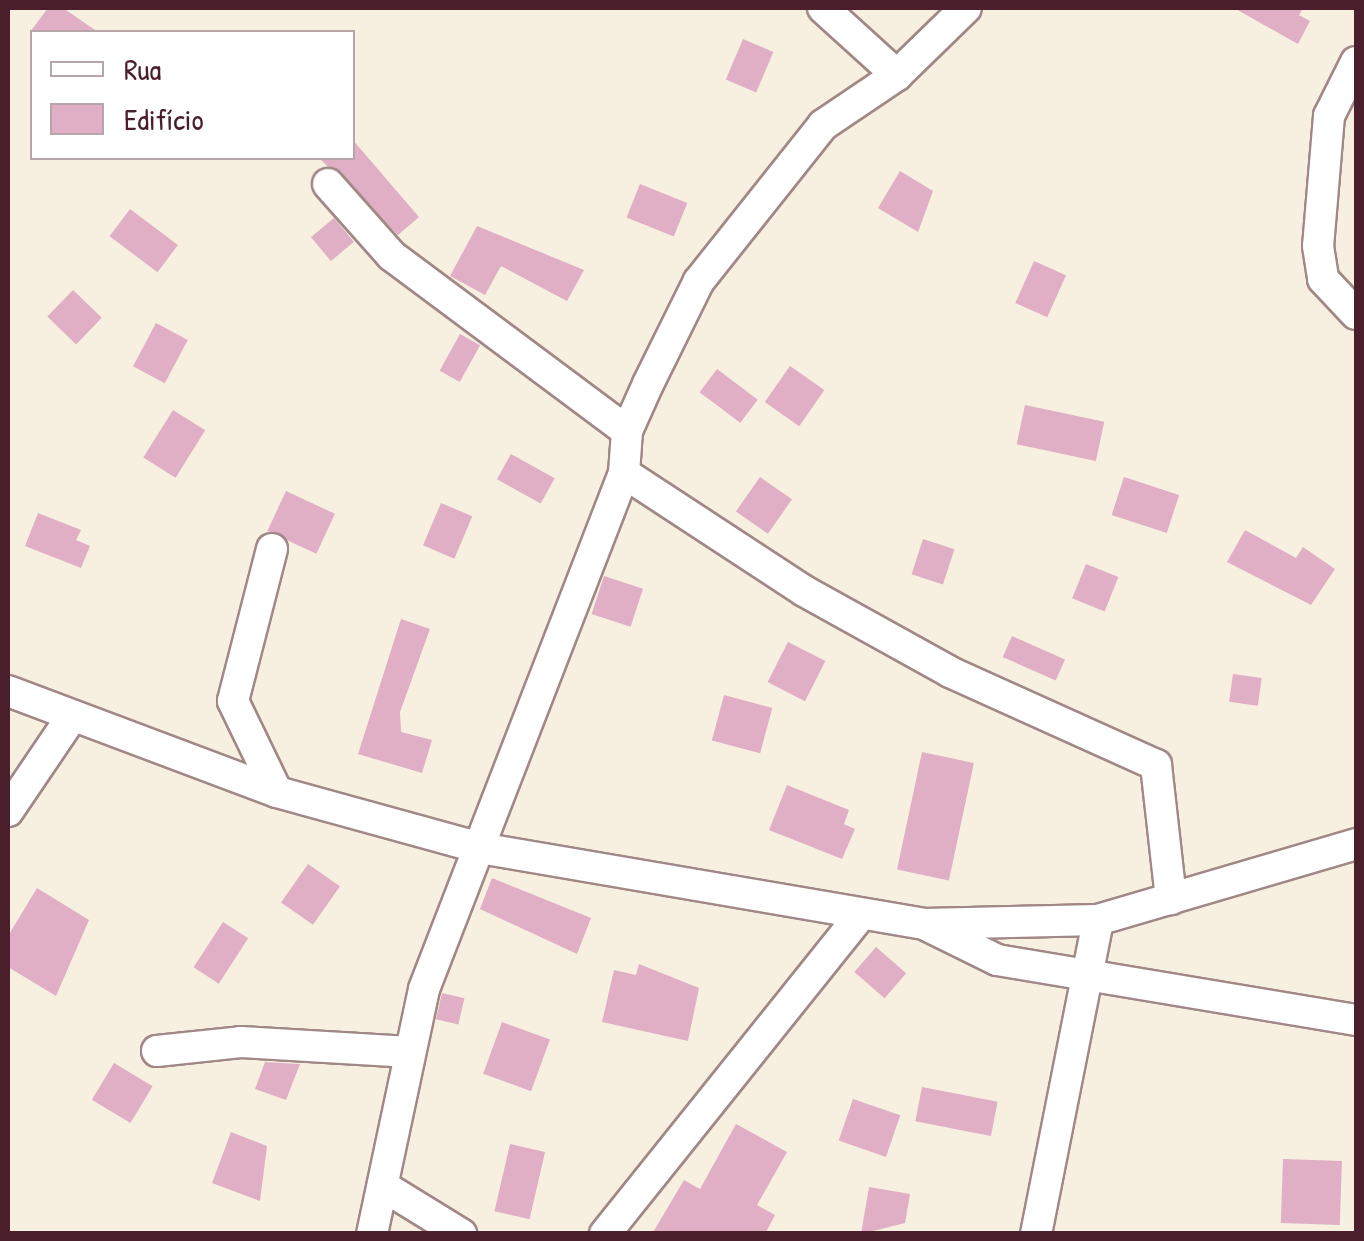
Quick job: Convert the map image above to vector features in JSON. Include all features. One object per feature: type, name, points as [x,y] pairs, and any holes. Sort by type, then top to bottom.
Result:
[{"type":"street","points":[[822,8],[897,74]]},
{"type":"street","points":[[372,1234],[410,1052],[480,848],[624,473],[626,431],[698,281],[823,125],[897,74],[966,8]]},
{"type":"street","points":[[1356,62],[1329,116],[1318,246],[1323,279],[1356,314]]},
{"type":"street","points":[[328,184],[392,256],[626,431]]},
{"type":"street","points":[[624,473],[804,591],[950,672],[1156,764],[1171,900]]},
{"type":"street","points":[[272,549],[233,701],[277,792]]},
{"type":"street","points":[[8,691],[71,718],[277,792],[480,848],[924,924],[1098,920],[1356,844]]},
{"type":"street","points":[[8,810],[71,718]]},
{"type":"street","points":[[605,1234],[860,916]]},
{"type":"street","points":[[1036,1234],[1098,920]]},
{"type":"street","points":[[924,924],[997,960],[1356,1020]]},
{"type":"street","points":[[157,1051],[241,1042],[410,1052]]},
{"type":"street","points":[[383,1186],[461,1234]]},
{"type":"building","points":[[48,8],[63,8],[95,30],[32,30]]},
{"type":"building","points":[[1234,8],[1303,8],[1299,15],[1310,21],[1298,44]]},
{"type":"building","points":[[743,39],[773,52],[756,92],[726,80]]},
{"type":"building","points":[[355,142],[419,217],[398,235],[321,160],[355,160]]},
{"type":"building","points":[[900,171],[933,191],[918,232],[878,208]]},
{"type":"building","points":[[640,184],[687,203],[674,236],[627,217]]},
{"type":"building","points":[[130,209],[178,245],[157,272],[110,236]]},
{"type":"building","points":[[334,218],[354,242],[331,261],[311,237]]},
{"type":"building","points":[[477,226],[584,270],[567,301],[501,266],[485,295],[450,276]]},
{"type":"building","points":[[1034,261],[1066,275],[1047,317],[1015,303]]},
{"type":"building","points":[[73,290],[102,318],[76,344],[47,317]]},
{"type":"building","points":[[156,323],[188,340],[165,383],[133,366]]},
{"type":"building","points":[[460,334],[480,345],[460,382],[440,371]]},
{"type":"building","points":[[790,366],[824,390],[799,426],[765,402]]},
{"type":"building","points":[[717,369],[758,400],[740,423],[700,392]]},
{"type":"building","points":[[1025,405],[1104,422],[1096,461],[1017,444]]},
{"type":"building","points":[[173,410],[205,430],[176,478],[143,457]]},
{"type":"building","points":[[511,454],[555,478],[541,504],[497,479]]},
{"type":"building","points":[[760,477],[792,499],[768,534],[736,511]]},
{"type":"building","points":[[1124,477],[1179,495],[1167,533],[1112,515]]},
{"type":"building","points":[[286,491],[335,514],[316,554],[267,531]]},
{"type":"building","points":[[441,503],[472,516],[454,559],[423,545]]},
{"type":"building","points":[[38,513],[81,530],[76,540],[90,546],[81,568],[25,546]]},
{"type":"building","points":[[1245,530],[1296,558],[1303,547],[1335,569],[1311,605],[1227,562]]},
{"type":"building","points":[[923,539],[954,549],[943,584],[912,574]]},
{"type":"building","points":[[1086,564],[1118,577],[1105,611],[1072,598]]},
{"type":"building","points":[[604,576],[643,589],[631,627],[592,614]]},
{"type":"building","points":[[401,619],[430,629],[400,712],[401,732],[432,740],[422,773],[358,754]]},
{"type":"building","points":[[1012,636],[1065,660],[1056,681],[1003,657]]},
{"type":"building","points":[[788,642],[825,661],[805,701],[768,682]]},
{"type":"building","points":[[1233,674],[1262,678],[1258,706],[1229,702]]},
{"type":"building","points":[[724,695],[772,708],[760,753],[712,740]]},
{"type":"building","points":[[922,752],[974,763],[949,880],[897,869]]},
{"type":"building","points":[[787,785],[849,810],[844,824],[855,829],[842,859],[769,830]]},
{"type":"building","points":[[308,864],[340,886],[313,925],[281,903]]},
{"type":"building","points":[[492,878],[591,918],[577,954],[480,909]]},
{"type":"building","points":[[37,888],[89,920],[56,996],[8,967],[8,936]]},
{"type":"building","points":[[223,922],[248,938],[219,984],[194,967]]},
{"type":"building","points":[[876,947],[906,973],[885,998],[854,972]]},
{"type":"building","points":[[639,964],[699,988],[688,1041],[602,1022],[614,970],[636,975]]},
{"type":"building","points":[[442,993],[464,998],[458,1024],[436,1019]]},
{"type":"building","points":[[502,1022],[550,1039],[531,1091],[483,1074]]},
{"type":"building","points":[[265,1062],[300,1064],[286,1100],[255,1089]]},
{"type":"building","points":[[114,1063],[153,1086],[130,1123],[92,1100]]},
{"type":"building","points":[[922,1087],[998,1102],[991,1136],[915,1121]]},
{"type":"building","points":[[853,1099],[900,1115],[886,1157],[839,1141]]},
{"type":"building","points":[[736,1124],[787,1152],[757,1205],[775,1215],[765,1234],[652,1234],[684,1180],[700,1189]]},
{"type":"building","points":[[231,1132],[267,1146],[260,1201],[212,1183]]},
{"type":"building","points":[[510,1144],[545,1152],[530,1219],[494,1211]]},
{"type":"building","points":[[1283,1159],[1342,1161],[1340,1225],[1281,1223]]},
{"type":"building","points":[[869,1187],[910,1194],[905,1223],[861,1234]]}]
